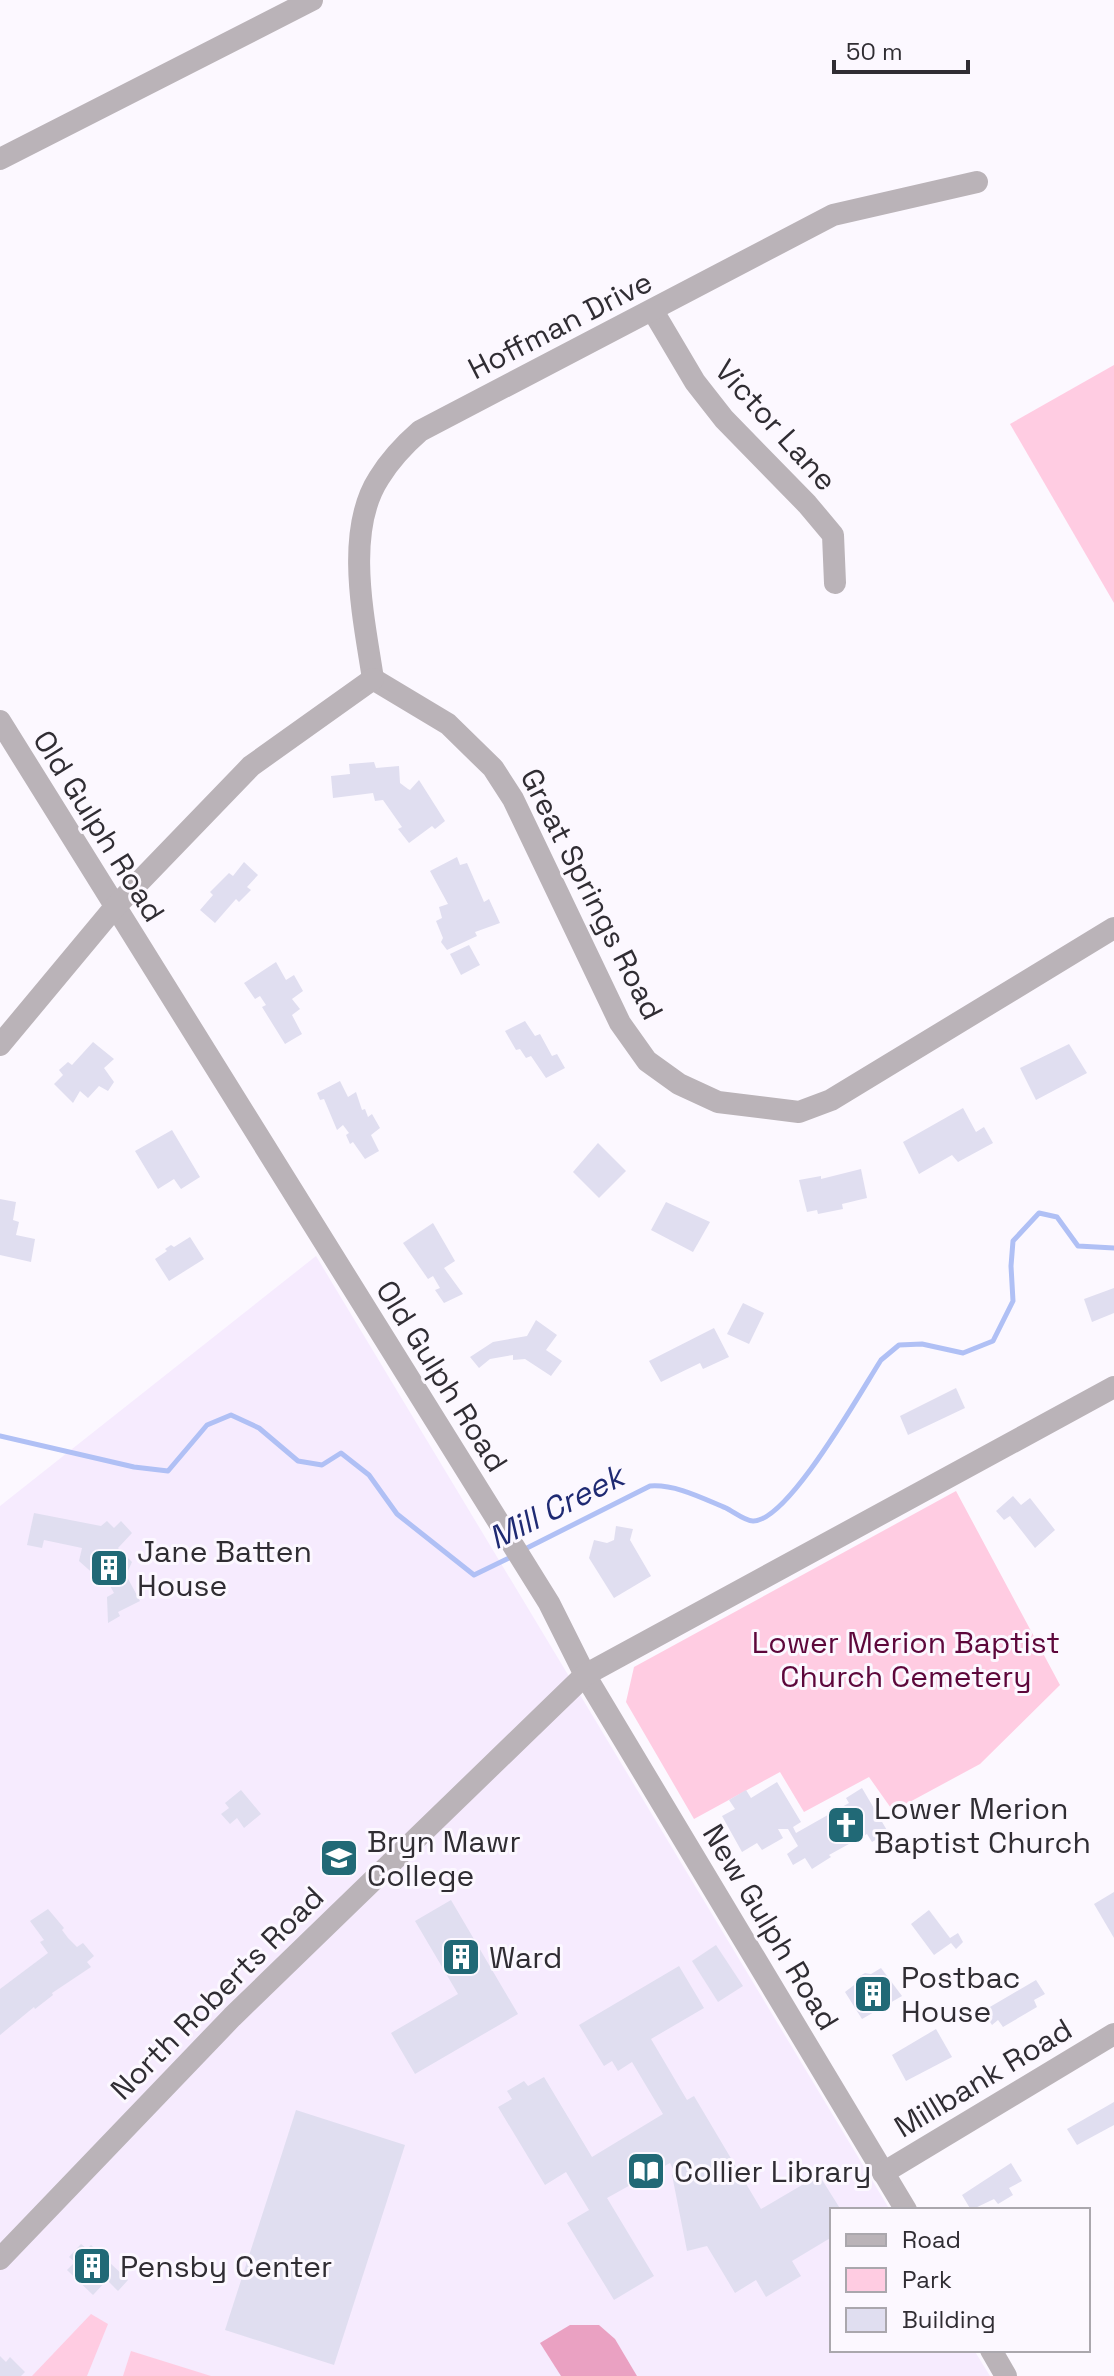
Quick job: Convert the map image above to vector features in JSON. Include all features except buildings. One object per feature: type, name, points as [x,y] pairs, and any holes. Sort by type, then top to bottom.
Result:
[{"type":"street","points":[[0,159],[312,0]]},
{"type":"street","name":"Hoffman Drive","points":[[373,679],[359,585],[361,526],[377,480],[420,431],[833,215],[977,182]]},
{"type":"street","name":"Victor Lane","points":[[653,311],[695,382],[724,419],[833,535],[835,583]]},
{"type":"street","points":[[0,1045],[114,908],[251,766],[373,679]]},
{"type":"street","name":"Great Springs Road","points":[[373,679],[448,724],[493,768],[513,799],[620,1023],[647,1061],[679,1084],[718,1102],[799,1112],[831,1100],[1114,928]]},
{"type":"street","name":"Old Gulph Road","points":[[0,721],[549,1603],[585,1675]]},
{"type":"street","points":[[585,1675],[1114,1387]]},
{"type":"street","name":"New Gulph Road","points":[[585,1675],[905,2208]]},
{"type":"street","name":"North Roberts Road","points":[[0,2259],[252,1997],[585,1675]]},
{"type":"street","name":"Millbank Road","points":[[883,2173],[1114,2034]]},
{"type":"street","points":[[992,2352],[1006,2376]]},
{"type":"shaded area","name":"Bryn Mawr College","points":[[316,1256],[889,2208],[830,2208],[830,2352],[975,2352],[990,2376],[0,2376],[0,1506]]},
{"type":"shaded area","points":[[570,2325],[599,2325],[615,2339],[637,2376],[561,2376],[540,2343]]},
{"type":"green space","points":[[1114,365],[1114,603],[1010,424]]},
{"type":"green space","name":"Lower Merion Baptist Church Cemetery","points":[[956,1491],[1060,1685],[980,1764],[893,1811],[869,1777],[804,1812],[780,1772],[694,1819],[626,1702],[634,1667]]},
{"type":"green space","points":[[91,2314],[108,2324],[87,2376],[32,2376]]},
{"type":"green space","points":[[131,2351],[211,2376],[123,2376]]},
{"type":"waterway","name":"Mill Creek","points":[[521,1551],[650,1486],[688,1492],[750,1521],[768,1516],[804,1479],[881,1360],[899,1345],[922,1344],[963,1353],[993,1341],[1013,1301],[1013,1241],[1039,1213],[1057,1217],[1078,1246],[1114,1248]]},
{"type":"waterway","name":"Mill Creek","points":[[0,1436],[134,1467],[168,1471],[207,1425],[231,1415],[259,1428],[298,1461],[322,1465],[341,1453],[369,1475],[397,1514],[474,1575],[513,1556]]},
{"type":"place","name":"Jane Batten House","points":[[109,1568]]},
{"type":"place","name":"Lower Merion Baptist Church","points":[[846,1825]]},
{"type":"place","name":"Bryn Mawr College","points":[[339,1858]]},
{"type":"place","name":"Ward","points":[[461,1957]]},
{"type":"place","name":"Postbac House","points":[[873,1994]]},
{"type":"place","name":"Collier Library","points":[[646,2171]]},
{"type":"place","name":"Pensby Center","points":[[92,2266]]}]
